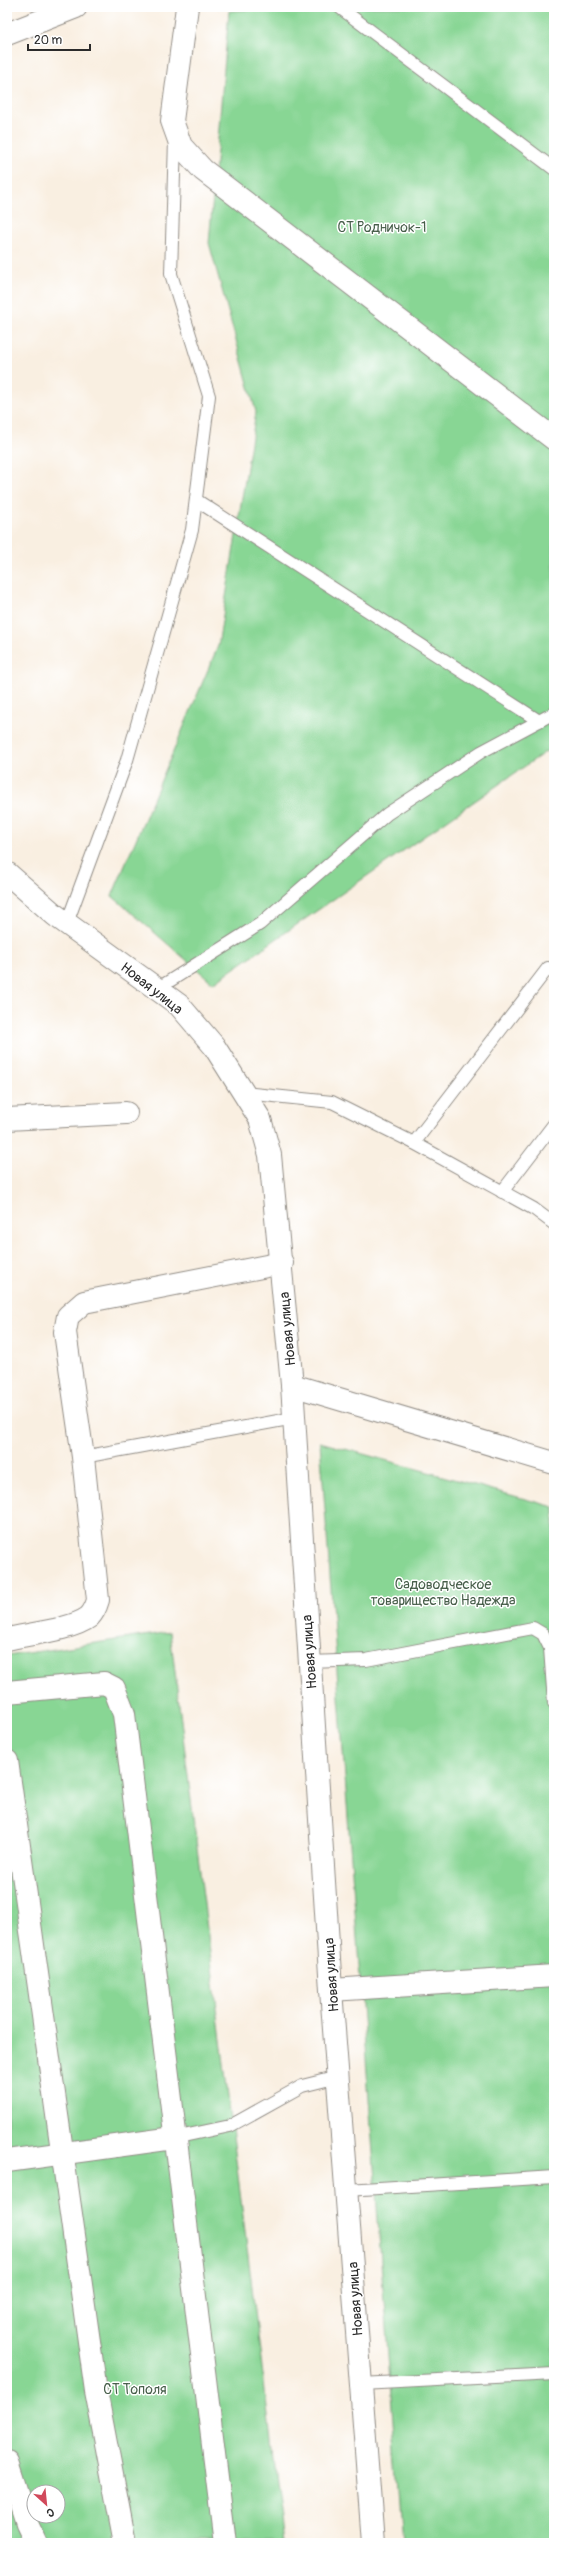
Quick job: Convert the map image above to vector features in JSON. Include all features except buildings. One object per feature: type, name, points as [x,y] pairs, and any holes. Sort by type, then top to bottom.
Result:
[{"type":"street","points":[[7,34],[76,7]]},
{"type":"street","points":[[187,7],[172,121],[175,134],[181,146],[203,170],[554,438]]},
{"type":"street","name":"Новая улица","points":[[7,874],[66,923],[179,1005],[214,1046],[260,1119],[270,1155],[282,1263],[292,1385],[338,2077],[373,2543]]},
{"type":"street","points":[[7,1119],[126,1113]]},
{"type":"street","points":[[7,1639],[76,1624],[88,1617],[94,1610],[98,1600],[83,1457],[64,1332],[68,1316],[84,1302],[282,1263]]},
{"type":"street","points":[[292,1385],[554,1462]]},
{"type":"street","points":[[7,1692],[104,1683],[114,1688],[119,1697],[124,1714],[174,2138],[225,2543]]},
{"type":"street","points":[[7,1761],[61,2153],[96,2391],[125,2543]]},
{"type":"street","points":[[332,1990],[554,1976]]},
{"type":"street","points":[[7,2161],[174,2138]]},
{"type":"street","points":[[7,2462],[17,2496],[36,2543]]},
{"type":"lane","points":[[339,7],[554,169]]},
{"type":"lane","points":[[66,923],[127,760],[192,530],[209,396],[171,274],[175,134]]},
{"type":"lane","points":[[196,500],[539,721]]},
{"type":"lane","points":[[157,990],[260,924],[387,814],[481,752],[554,713]]},
{"type":"lane","points":[[414,1143],[548,968]]},
{"type":"lane","points":[[244,1093],[332,1102],[414,1143],[534,1209],[554,1224]]},
{"type":"lane","points":[[502,1192],[554,1124]]},
{"type":"lane","points":[[83,1457],[294,1418]]},
{"type":"lane","points":[[310,1662],[366,1660],[532,1628],[543,1634],[550,1648],[554,1703]]},
{"type":"lane","points":[[174,2138],[230,2126],[302,2086],[338,2077]]},
{"type":"lane","points":[[347,2190],[554,2177]]},
{"type":"lane","points":[[361,2384],[554,2374]]},
{"type":"green space","name":"СТ Родничок-1","points":[[294,7],[554,7],[554,746],[213,983],[112,896],[218,646],[256,412],[209,243],[229,11]]},
{"type":"green space","name":"Садоводческое товарищество Надежда","points":[[320,1442],[554,1507],[554,2543],[402,2543]]},
{"type":"green space","name":"СТ Тополя","points":[[170,1632],[284,2543],[7,2543],[7,1656]]}]
